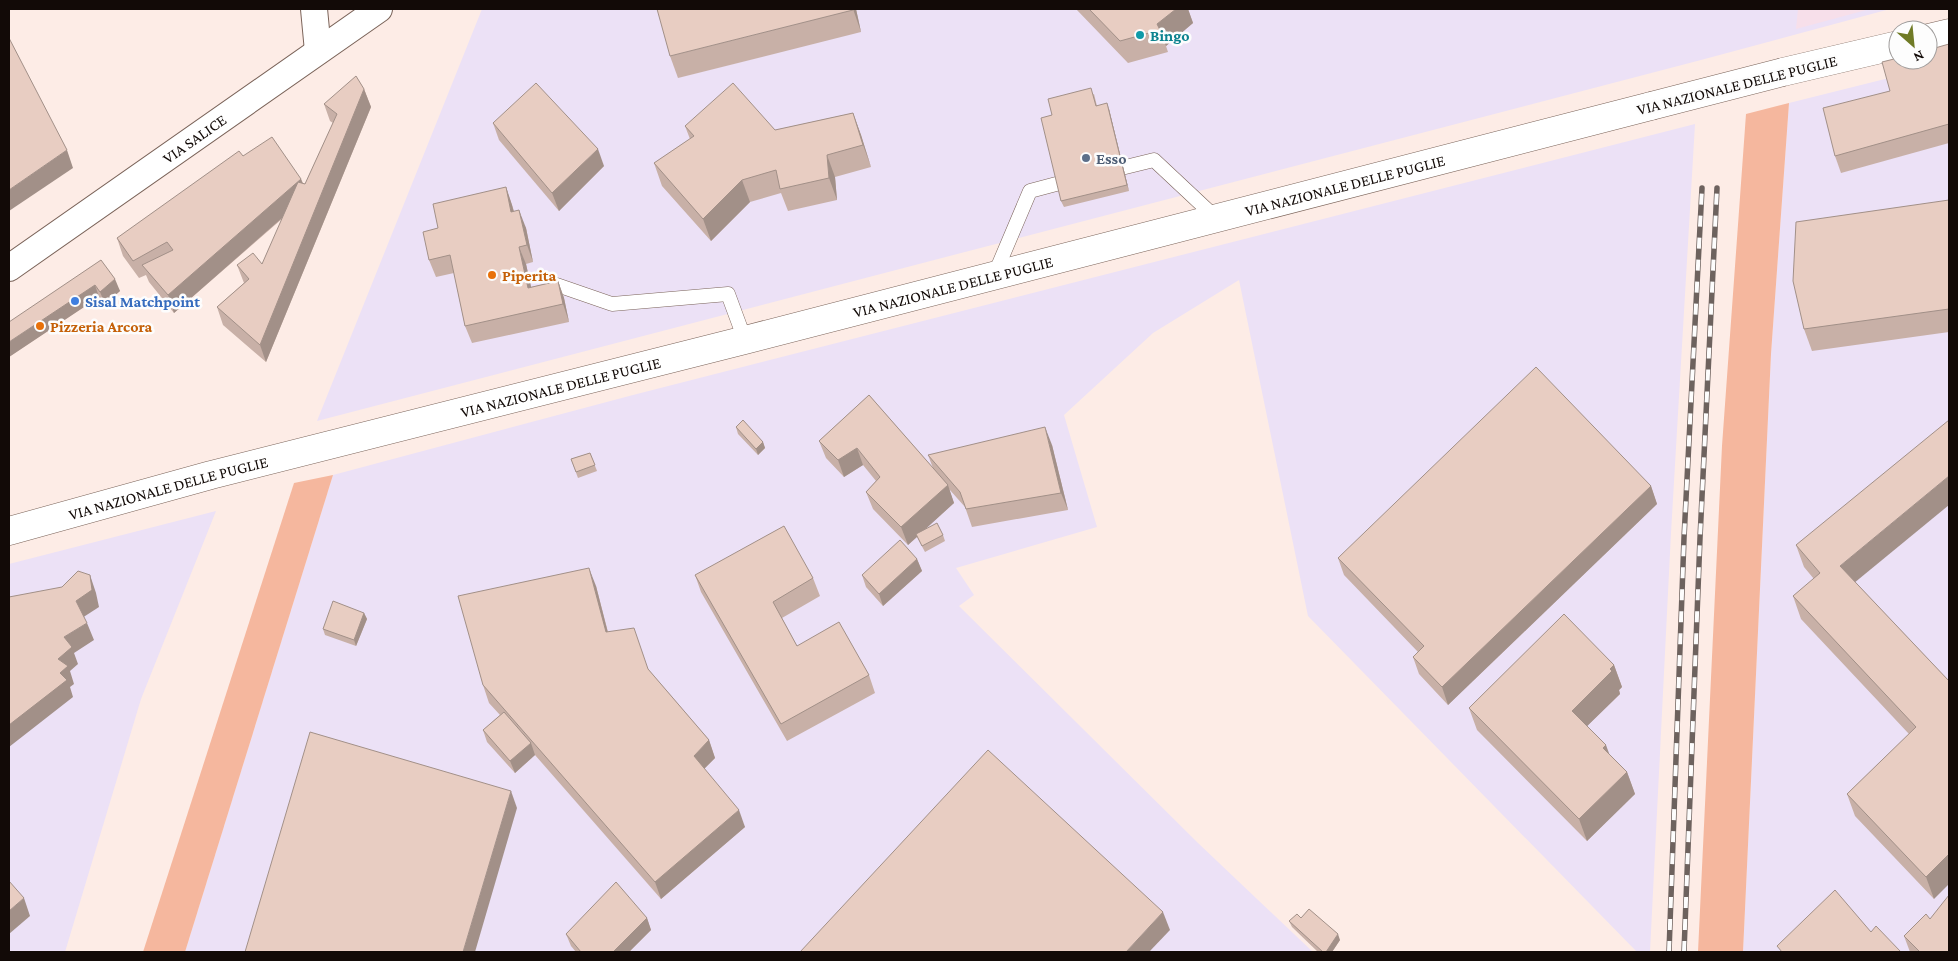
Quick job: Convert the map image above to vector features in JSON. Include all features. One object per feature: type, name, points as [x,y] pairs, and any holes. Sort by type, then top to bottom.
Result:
[{"type":"main road","name":"VIA NAZIONALE DELLE PUGLIE","points":[[9,531],[211,474],[745,340],[1783,72],[1888,47]]},
{"type":"street","points":[[314,9],[318,51]]},
{"type":"street","name":"VIA SALICE","points":[[9,268],[380,9]]},
{"type":"street","points":[[9,521],[36,524]]},
{"type":"lane","points":[[994,276],[1030,191],[1154,160],[1217,219]]},
{"type":"lane","points":[[557,285],[612,304],[728,294],[745,340]]},
{"type":"shaded area","points":[[482,9],[1890,9],[317,421]]},
{"type":"shaded area","points":[[1798,9],[1870,9],[1796,29]]},
{"type":"shaded area","points":[[1949,63],[1949,952],[1743,952],[1771,354],[1789,103],[1921,70],[1938,70],[1938,66]]},
{"type":"shaded area","points":[[1789,103],[1771,354],[1743,952],[1698,952],[1722,446],[1746,114]]},
{"type":"shaded area","points":[[1695,124],[1671,533],[1650,952],[1637,952],[1308,616],[1239,280],[1153,333],[1064,415],[1097,527],[956,568],[974,595],[959,606],[1198,843],[1313,952],[185,952],[333,475],[633,395]]},
{"type":"shaded area","points":[[333,475],[185,952],[143,952],[294,483]]},
{"type":"shaded area","points":[[216,511],[141,699],[65,952],[9,952],[9,564]]},
{"type":"building","points":[[657,9],[853,9],[853,10],[670,56]]},
{"type":"building","points":[[1089,9],[1176,9],[1157,24],[1160,30],[1120,41]]},
{"type":"building","points":[[9,38],[67,150],[9,190]]},
{"type":"building","points":[[1949,44],[1949,124],[1835,156],[1823,108],[1890,91],[1882,62],[1888,60],[1888,70],[1938,70],[1938,47]]},
{"type":"building","points":[[356,76],[364,89],[260,345],[217,307],[249,279],[237,265],[253,253],[262,264],[298,182],[305,184],[337,114],[324,104]]},
{"type":"building","points":[[536,83],[598,149],[552,193],[493,123]]},
{"type":"building","points":[[733,83],[775,130],[853,113],[863,145],[827,155],[829,178],[780,189],[776,170],[742,180],[703,219],[654,163],[694,136],[685,126]]},
{"type":"building","name":"Esso","points":[[1091,88],[1096,106],[1107,103],[1127,185],[1061,201],[1041,118],[1052,115],[1048,99]]},
{"type":"building","points":[[272,137],[301,179],[168,295],[142,265],[173,250],[167,242],[133,261],[117,238],[239,151],[243,156]]},
{"type":"building","name":"Piperita","points":[[506,187],[511,212],[519,210],[527,245],[519,247],[528,288],[558,281],[563,304],[465,326],[450,255],[429,260],[423,232],[438,228],[433,204]]},
{"type":"building","points":[[1949,200],[1949,309],[1804,329],[1793,281],[1796,222]]},
{"type":"building","points":[[101,260],[115,279],[100,292],[95,285],[9,342],[9,322]]},
{"type":"building","points":[[1536,367],[1651,486],[1442,687],[1413,657],[1424,646],[1338,558]]},
{"type":"building","points":[[869,395],[948,485],[901,527],[866,492],[880,477],[857,448],[838,460],[819,441]]},
{"type":"building","points":[[743,420],[763,442],[756,449],[736,427]]},
{"type":"building","points":[[1949,420],[1949,476],[1840,566],[1949,681],[1949,854],[1926,877],[1847,794],[1916,727],[1793,596],[1820,573],[1796,545]]},
{"type":"building","points":[[1045,427],[1061,493],[966,509],[960,492],[928,455]]},
{"type":"building","points":[[590,453],[595,465],[576,472],[571,459]]},
{"type":"building","points":[[937,523],[943,535],[922,546],[916,534]]},
{"type":"building","points":[[784,526],[813,578],[773,602],[797,646],[839,622],[869,675],[781,724],[695,575]]},
{"type":"building","points":[[900,540],[917,559],[879,594],[862,575]]},
{"type":"building","points":[[589,568],[606,632],[634,628],[648,669],[709,740],[694,756],[739,810],[655,882],[483,685],[458,596]]},
{"type":"building","points":[[78,571],[90,575],[92,590],[76,601],[87,623],[64,637],[72,647],[58,659],[68,666],[60,673],[67,680],[9,725],[9,597],[62,587]]},
{"type":"building","points":[[333,601],[364,613],[354,640],[323,629]]},
{"type":"building","points":[[1564,614],[1614,665],[1610,669],[1612,671],[1572,711],[1606,745],[1603,748],[1627,772],[1579,819],[1469,708]]},
{"type":"building","points":[[504,712],[531,743],[510,761],[483,730]]},
{"type":"building","points":[[310,732],[511,791],[463,952],[245,952]]},
{"type":"building","points":[[988,750],[1163,912],[1126,952],[800,952]]},
{"type":"building","points":[[9,881],[24,898],[9,911]]},
{"type":"building","points":[[616,882],[647,918],[613,952],[581,952],[566,934]]},
{"type":"building","points":[[1835,890],[1871,932],[1876,926],[1901,952],[1782,952],[1777,946]]},
{"type":"building","points":[[1949,895],[1949,952],[1920,952],[1904,936],[1926,914],[1930,919]]},
{"type":"building","points":[[1309,909],[1338,934],[1326,952],[1323,952],[1289,921],[1297,914],[1301,918]]},
{"type":"railway","points":[[1669,952],[1684,538],[1702,188]]},
{"type":"railway","points":[[1684,952],[1700,538],[1717,188]]},
{"type":"place","name":"Bingo","points":[[1140,35]]},
{"type":"place","name":"Esso","points":[[1086,158]]},
{"type":"place","name":"Piperita","points":[[492,275]]},
{"type":"place","name":"Sisal Matchpoint","points":[[75,301]]},
{"type":"place","name":"Pizzeria Arcora","points":[[40,326]]}]
